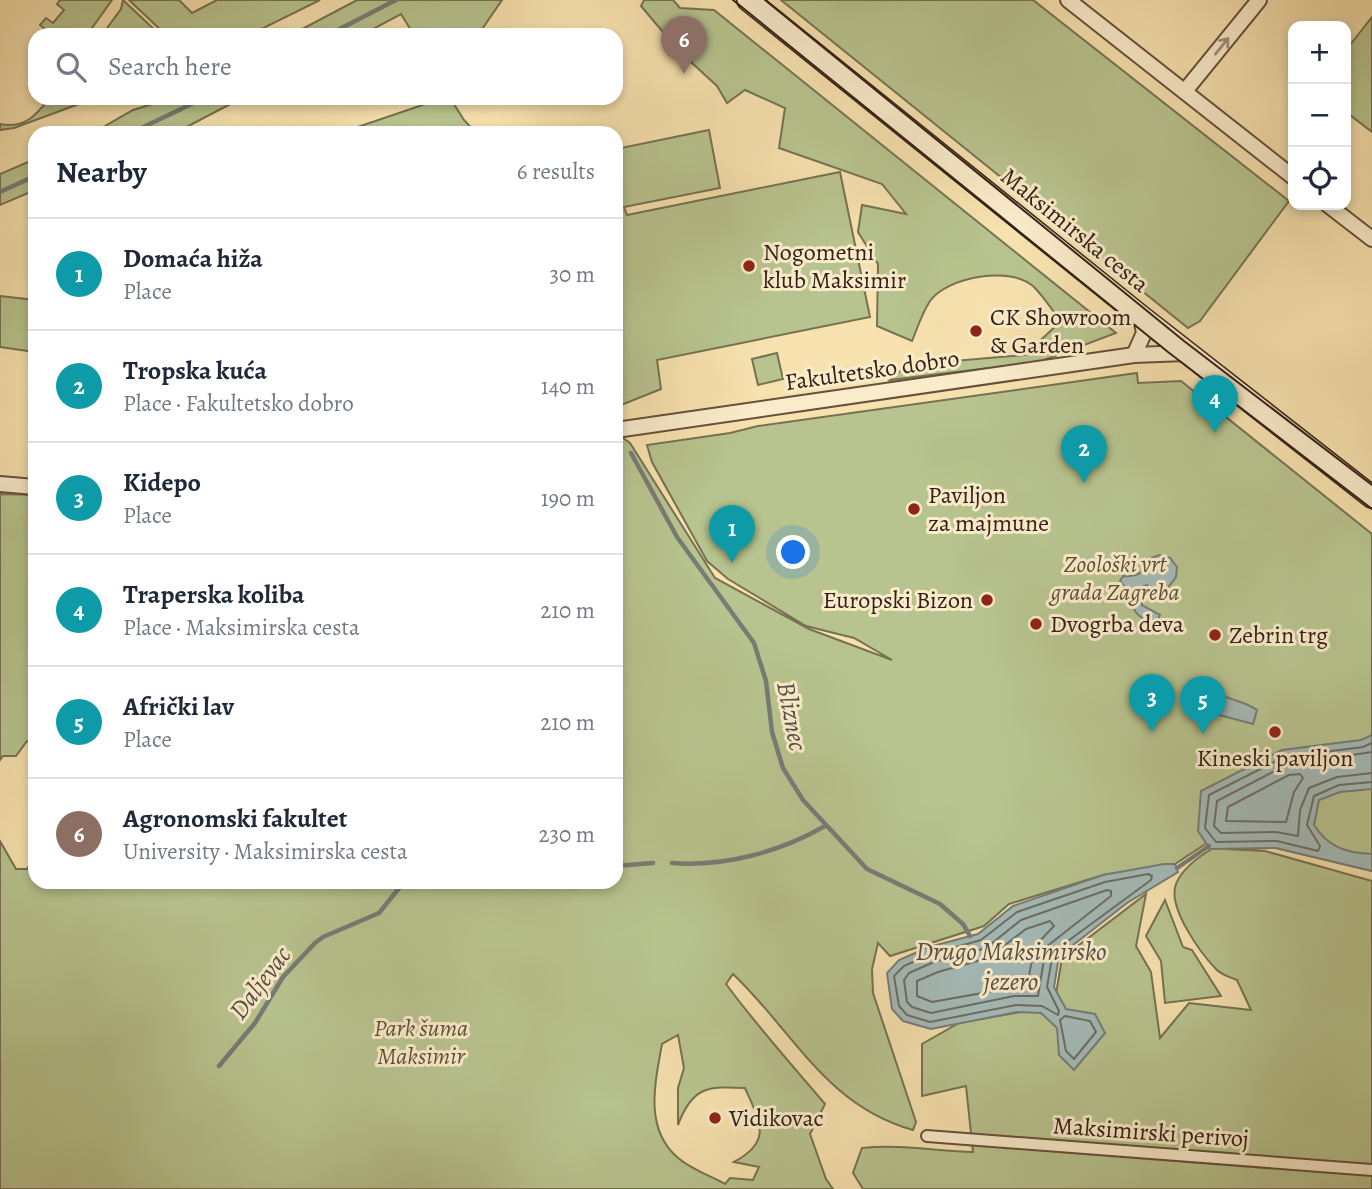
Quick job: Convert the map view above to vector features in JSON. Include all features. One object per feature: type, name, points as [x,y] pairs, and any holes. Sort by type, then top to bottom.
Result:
[{"type":"main road","name":"Maksimirska cesta","points":[[748,0],[1141,317],[1372,497]]},
{"type":"street","points":[[1068,0],[1288,173]]},
{"type":"street","points":[[1185,91],[1259,0]]},
{"type":"street","points":[[1334,210],[1372,239]]},
{"type":"street","points":[[1134,355],[1144,333],[1141,317]]},
{"type":"street","name":"Fakultetsko dobro","points":[[623,429],[1134,355],[1188,353]]},
{"type":"street","points":[[0,484],[28,486]]},
{"type":"street","name":"Maksimirski perivoj","points":[[927,1136],[1372,1170]]},
{"type":"green space","points":[[60,0],[112,0],[92,28],[44,28],[40,25],[46,18],[53,23],[64,10],[57,4]]},
{"type":"green space","points":[[123,0],[153,28],[107,28],[121,9]]},
{"type":"green space","points":[[129,0],[179,0],[192,13],[217,0],[320,0],[263,28],[159,28]]},
{"type":"green space","points":[[357,0],[502,0],[483,28],[410,28],[401,14],[375,28],[304,28]]},
{"type":"green space","points":[[644,0],[673,0],[680,8],[714,10],[1116,333],[1039,362],[890,380],[907,365],[1025,355],[1061,321],[1045,299],[1024,280],[995,275],[964,280],[938,293],[927,306],[912,341],[877,326],[878,264],[858,232],[862,205],[906,214],[882,184],[779,148],[785,108],[745,90],[727,103],[717,86],[679,51],[641,6]]},
{"type":"green space","points":[[781,0],[1033,0],[1288,200],[1200,321],[1188,328]]},
{"type":"green space","points":[[1372,17],[1372,132],[1351,116],[1351,44]]},
{"type":"green space","points":[[44,105],[76,105],[14,128],[0,130],[0,124],[23,122]]},
{"type":"green space","points":[[149,105],[229,105],[188,126],[105,126],[133,110]]},
{"type":"green space","points":[[422,105],[454,105],[470,126],[361,126]]},
{"type":"green space","name":"Nogometni klub Maksimir","points":[[709,130],[720,188],[624,207],[627,215],[840,172],[870,317],[657,360],[661,389],[623,404],[623,148]]},
{"type":"green space","points":[[28,162],[28,193],[0,205],[0,174]]},
{"type":"green space","points":[[0,296],[28,299],[28,351],[0,347]]},
{"type":"green space","points":[[777,353],[783,379],[758,385],[752,359]]},
{"type":"green space","points":[[1137,373],[1138,383],[1181,381],[1372,534],[1372,871],[1276,848],[1225,849],[1265,851],[1372,881],[1372,1189],[863,1189],[853,1173],[862,1148],[904,1147],[973,1152],[966,1086],[922,1096],[922,1044],[959,1023],[1054,1006],[1062,958],[1146,894],[1136,946],[1151,972],[1160,1038],[1189,1003],[1251,1010],[1237,980],[1219,972],[1210,963],[1187,930],[1176,905],[1176,884],[1190,864],[1210,850],[1207,843],[1175,864],[1103,875],[1009,904],[984,926],[890,956],[878,943],[872,969],[873,993],[916,1122],[913,1130],[856,1103],[833,1085],[733,974],[726,984],[825,1104],[810,1134],[826,1179],[833,1189],[0,1189],[0,841],[16,869],[28,867],[28,889],[623,889],[623,438],[630,443],[715,578],[809,629],[892,660],[854,638],[806,626],[728,579],[707,561],[652,462],[647,445],[730,433],[758,426]],"holes":[[[678,1035],[684,1068],[678,1088],[678,1125],[689,1103],[702,1092],[720,1088],[745,1088],[758,1121],[759,1138],[746,1154],[734,1162],[759,1167],[753,1180],[730,1178],[725,1184],[677,1157],[660,1133],[654,1104],[662,1044]]]},
{"type":"green space","points":[[0,494],[28,495],[28,741],[16,756],[3,756],[0,760]]},
{"type":"green space","points":[[1165,900],[1183,947],[1192,950],[1221,996],[1165,1003],[1161,961],[1146,936]]},
{"type":"water","points":[[1159,555],[1170,558],[1177,567],[1176,577],[1163,594],[1155,594],[1147,585],[1140,588],[1142,605],[1160,615],[1156,623],[1137,613],[1132,605],[1131,594],[1120,581],[1123,576],[1140,573],[1149,559]]},
{"type":"water","points":[[1219,693],[1257,710],[1253,724],[1212,713],[1203,707],[1202,699]]},
{"type":"water","points":[[1372,735],[1372,789],[1340,792],[1319,800],[1314,825],[1325,839],[1338,847],[1372,854],[1372,871],[1276,848],[1210,849],[1198,831],[1201,791],[1282,750],[1361,740]]},
{"type":"water","name":"Drugo Maksimirsko jezero","points":[[1175,864],[1178,872],[1127,903],[1059,956],[1054,987],[1066,1009],[1095,1014],[1105,1033],[1074,1070],[1059,1055],[1057,1028],[1041,1013],[1017,1012],[931,1029],[903,1021],[892,1009],[887,973],[899,960],[929,947],[978,934],[1013,906],[1103,875]]},
{"type":"waterway","name":"Bliznec","points":[[342,28],[396,0]]},
{"type":"waterway","name":"Bliznec","points":[[146,126],[189,105]]},
{"type":"waterway","name":"Bliznec","points":[[0,192],[28,179]]},
{"type":"waterway","name":"Bliznec","points":[[631,453],[677,537],[754,643],[766,681],[772,732],[783,768],[803,800],[867,869],[940,904],[963,924],[970,936]]},
{"type":"waterway","points":[[672,863],[712,863],[751,856],[789,843],[825,826]]},
{"type":"waterway","points":[[1177,868],[1209,846]]},
{"type":"waterway","name":"Daljevac","points":[[623,865],[653,863]]},
{"type":"waterway","name":"Daljevac","points":[[219,1066],[255,1023],[283,977],[315,943],[379,913],[398,889]]},
{"type":"tram line","points":[[733,0],[1168,352],[1372,509]]},
{"type":"tram line","points":[[765,0],[1184,341],[1372,485]]},
{"type":"place","name":"Agronomski fakultet","points":[[684,74]]},
{"type":"place","name":"Nogometni klub Maksimir","points":[[749,266]]},
{"type":"place","name":"CK Showroom & Garden","points":[[976,331]]},
{"type":"place","name":"Traperska koliba","points":[[1215,433]]},
{"type":"place","name":"Tropska kuća","points":[[1084,483]]},
{"type":"place","name":"Paviljon za majmune","points":[[914,509]]},
{"type":"place","name":"Domaća hiža","points":[[732,563]]},
{"type":"place","name":"Europski Bizon","points":[[987,600]]},
{"type":"place","name":"Dvogrba deva","points":[[1036,624]]},
{"type":"place","name":"Zebrin trg","points":[[1215,635]]},
{"type":"place","name":"Kidepo","points":[[1152,732]]},
{"type":"place","name":"Kineski paviljon","points":[[1275,732]]},
{"type":"place","name":"Afrički lav","points":[[1203,734]]},
{"type":"place","name":"Vidikovac","points":[[715,1118]]},
{"type":"park label","name":"Zoološki vrt grada Zagreba","points":[[1115,578]]},
{"type":"park label","name":"Park šuma Maksimir","points":[[421,1042]]}]
